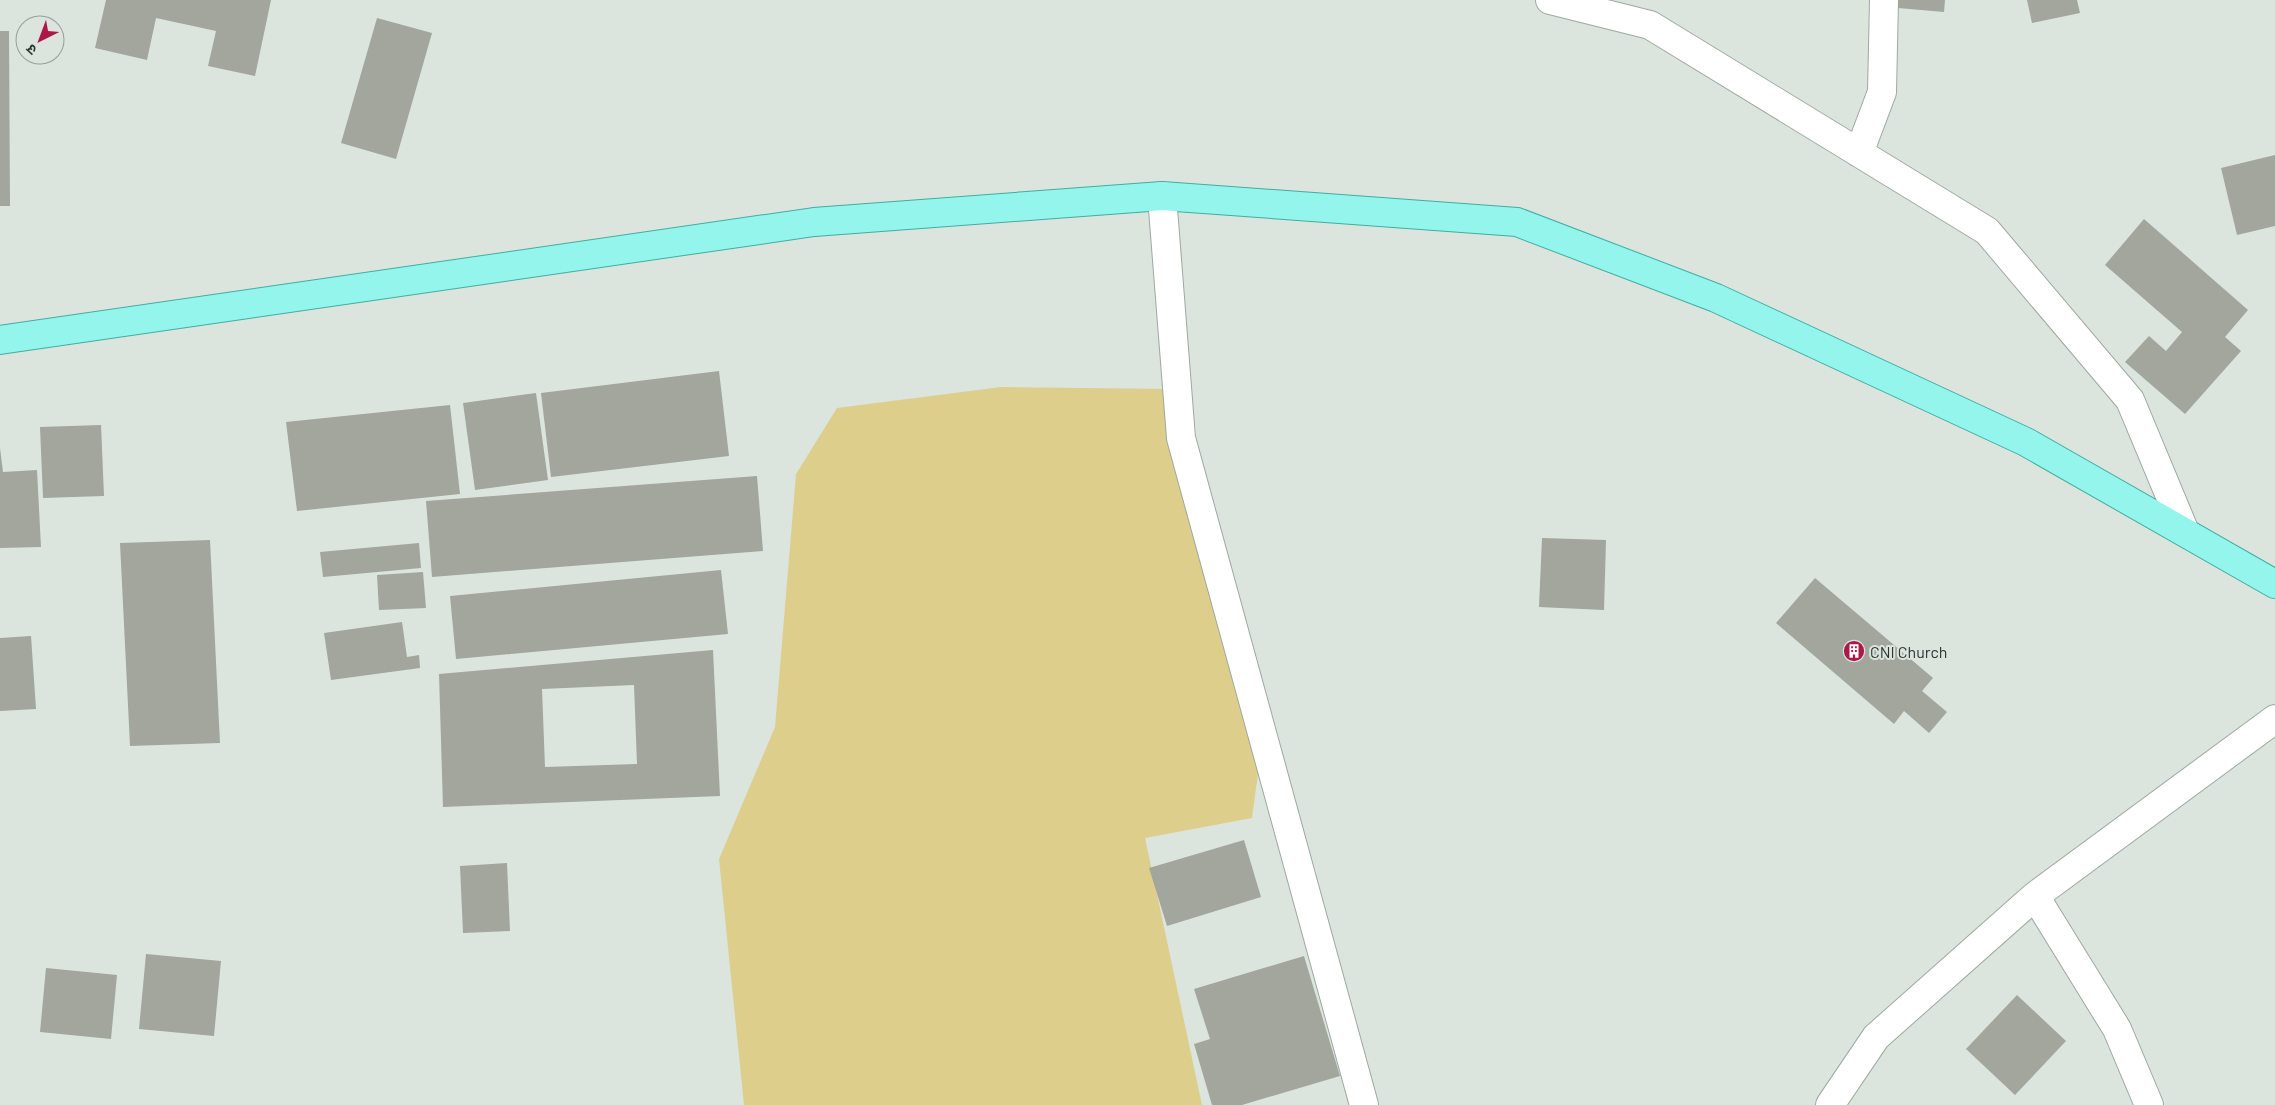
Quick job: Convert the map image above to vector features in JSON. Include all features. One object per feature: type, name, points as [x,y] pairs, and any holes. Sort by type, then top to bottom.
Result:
[{"type":"main road","points":[[0,340],[814,222],[1162,196],[1518,222],[1716,298],[2026,442],[2275,584]]},
{"type":"street","points":[[1550,0],[1650,25],[1988,230],[2130,400],[2184,532]]},
{"type":"street","points":[[1859,153],[1882,92],[1884,0]]},
{"type":"street","points":[[1162,196],[1180,438],[1364,1105]]},
{"type":"street","points":[[1830,1105],[1876,1038],[2034,896],[2275,719]]},
{"type":"street","points":[[2034,896],[2118,1030],[2149,1105]]},
{"type":"shaded area","points":[[1001,387],[1172,389],[1267,707],[1252,818],[1145,838],[1202,1105],[744,1105],[719,859],[775,727],[796,474],[837,408]]},
{"type":"building","points":[[106,0],[271,0],[255,76],[208,66],[216,31],[156,18],[147,60],[95,48]]},
{"type":"building","points":[[1898,0],[1945,0],[1944,12],[1898,8]]},
{"type":"building","points":[[2027,0],[2077,0],[2080,13],[2032,23]]},
{"type":"building","points":[[377,18],[432,33],[396,159],[341,143]]},
{"type":"building","points":[[0,31],[9,31],[10,206],[0,206]]},
{"type":"building","points":[[2275,155],[2275,226],[2237,235],[2221,168]]},
{"type":"building","points":[[2144,219],[2248,310],[2225,337],[2241,351],[2185,414],[2125,362],[2149,336],[2166,351],[2182,332],[2105,265]]},
{"type":"building","points":[[719,371],[729,456],[551,477],[541,393]]},
{"type":"building","points":[[536,393],[548,480],[475,490],[463,403]]},
{"type":"building","points":[[450,405],[460,494],[297,511],[286,422]]},
{"type":"building","points":[[101,425],[104,496],[43,498],[40,427]]},
{"type":"building","points":[[0,448],[3,472],[37,470],[41,547],[0,548]]},
{"type":"building","points":[[757,476],[763,551],[432,577],[426,501]]},
{"type":"building","points":[[1542,538],[1606,540],[1604,610],[1539,607]]},
{"type":"building","points":[[210,540],[220,743],[130,746],[120,543]]},
{"type":"building","points":[[419,543],[421,568],[323,577],[320,552]]},
{"type":"building","points":[[721,570],[728,634],[456,659],[450,596]]},
{"type":"building","points":[[423,572],[426,608],[379,610],[377,575]]},
{"type":"building","name":"CNI Church","points":[[1815,578],[1933,678],[1922,691],[1947,712],[1929,733],[1904,711],[1894,724],[1776,623]]},
{"type":"building","points":[[402,622],[407,657],[419,655],[420,668],[331,680],[324,633]]},
{"type":"building","points":[[31,636],[36,709],[0,711],[0,638]]},
{"type":"building","points":[[713,650],[720,796],[443,807],[439,674]],"holes":[[[634,685],[637,764],[545,767],[542,689]]]},
{"type":"building","points":[[1244,840],[1261,897],[1167,926],[1149,868]]},
{"type":"building","points":[[507,863],[510,931],[463,933],[460,866]]},
{"type":"building","points":[[146,954],[221,961],[214,1036],[139,1029]]},
{"type":"building","points":[[1304,956],[1340,1076],[1242,1105],[1212,1105],[1194,1044],[1210,1039],[1194,989]]},
{"type":"building","points":[[46,968],[117,975],[111,1039],[40,1032]]},
{"type":"building","points":[[2017,995],[2066,1041],[2015,1095],[1966,1049]]},
{"type":"place","name":"CNI Church","points":[[1854,651]]}]
